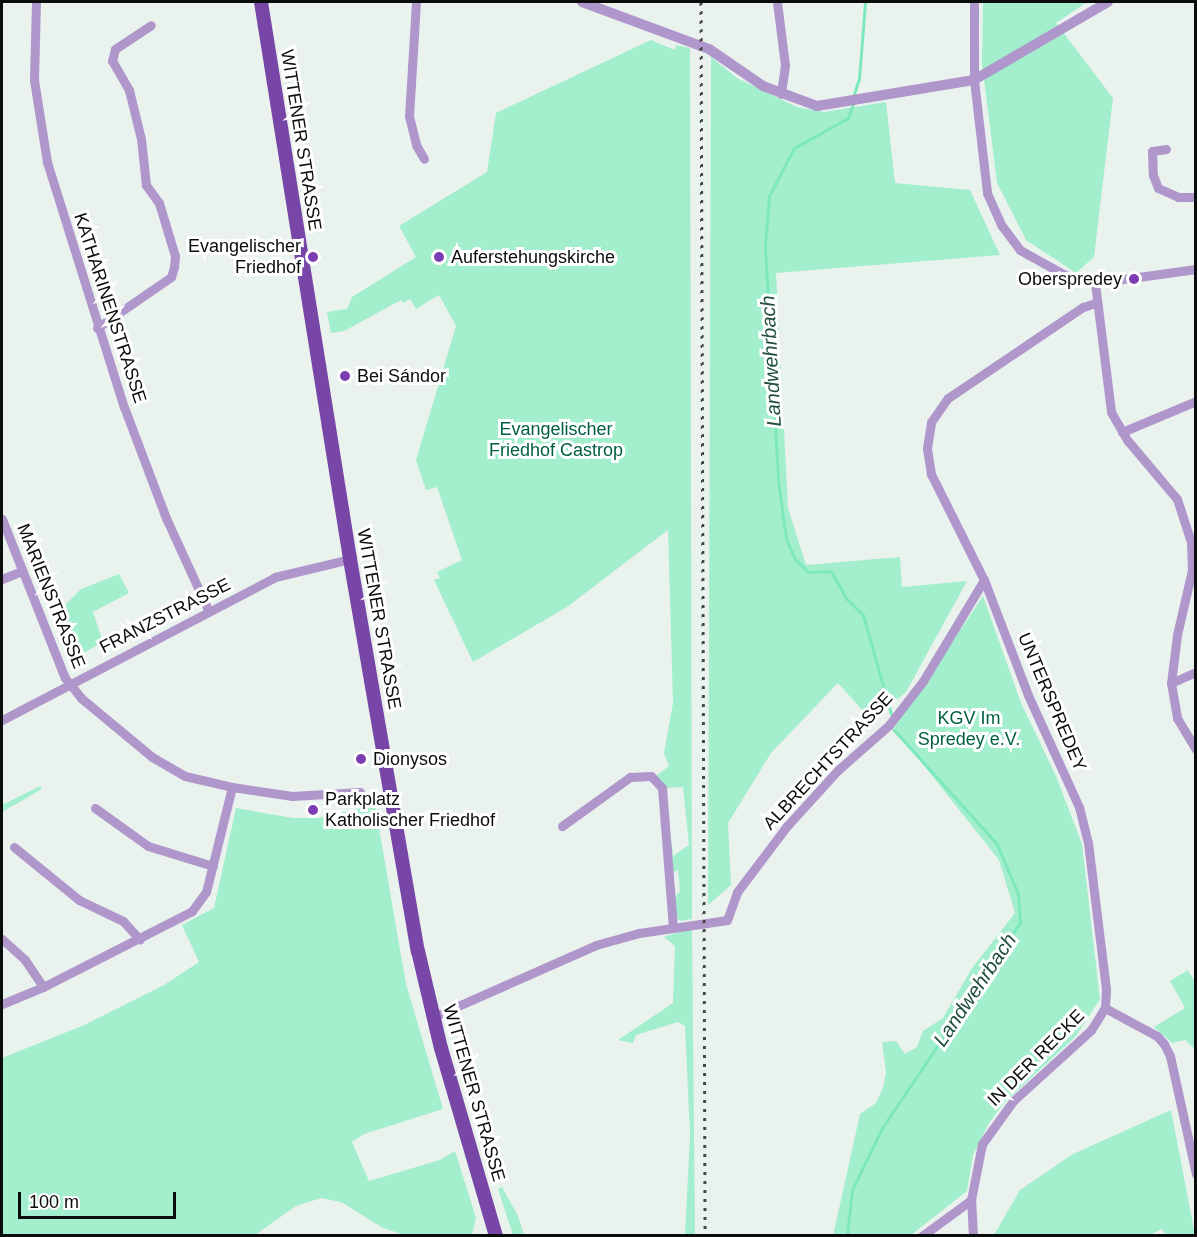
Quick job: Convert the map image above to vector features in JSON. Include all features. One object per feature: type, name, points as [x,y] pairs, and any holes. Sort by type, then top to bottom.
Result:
[{"type":"main road","name":"WITTENER STRASSE","points":[[261,2],[350,560],[433,1017],[496,1236]]},
{"type":"street","name":"KATHARINENSTRASSE","points":[[36,2],[37,110],[47,162],[97,328],[166,518],[209,612]]},
{"type":"street","points":[[416,2],[409,116],[414,139],[424,159]]},
{"type":"street","points":[[582,2],[709,49],[745,76],[781,94],[817,106],[854,102],[974,80],[1108,2]]},
{"type":"street","points":[[777,2],[785,57],[781,94]]},
{"type":"street","points":[[974,2],[974,80],[987,193],[1002,226],[1029,258],[1065,275],[1095,283],[1196,269]]},
{"type":"street","points":[[97,328],[171,277],[174,267],[175,256],[159,203],[146,185],[141,139],[129,90],[112,61],[115,49],[151,25]]},
{"type":"street","points":[[1166,149],[1152,151],[1153,175],[1158,188],[1178,197],[1196,197]]},
{"type":"street","points":[[1095,283],[1095,303],[1109,404],[1122,432],[1176,499],[1193,541],[1192,570],[1176,634],[1171,682],[1177,718],[1196,750]]},
{"type":"street","name":"UNTERSPREDEY","points":[[1095,303],[1083,307],[948,398],[931,422],[927,448],[931,474],[984,580],[1028,695],[1084,824],[1104,969],[1105,1008]]},
{"type":"street","points":[[1122,432],[1196,401]]},
{"type":"street","name":"MARIENSTRASSE","points":[[2,519],[70,684],[160,762],[199,781],[232,787],[292,796],[360,792]]},
{"type":"street","name":"FRANZSTRASSE","points":[[2,720],[276,577],[350,560]]},
{"type":"street","points":[[2,579],[22,571]]},
{"type":"street","name":"ALBRECHTSTRASSE","points":[[433,1017],[579,951],[615,938],[727,920],[737,892],[787,826],[838,770],[889,725],[923,681],[984,580]]},
{"type":"street","points":[[1171,682],[1196,672]]},
{"type":"street","points":[[562,826],[630,777],[651,776],[662,788],[673,927]]},
{"type":"street","points":[[2,1004],[44,987],[140,940],[192,911],[206,892],[232,787]]},
{"type":"street","points":[[95,808],[148,846],[213,866]]},
{"type":"street","points":[[15,848],[79,900],[123,921],[140,940]]},
{"type":"street","points":[[2,939],[26,960],[44,987]]},
{"type":"street","points":[[1105,1008],[1157,1036],[1164,1044],[1170,1056],[1196,1174]]},
{"type":"street","name":"IN DER RECKE","points":[[973,1236],[971,1200],[977,1156],[992,1127],[1024,1089],[1082,1042],[1105,1008]]},
{"type":"street","points":[[922,1236],[971,1200]]},
{"type":"green space","points":[[983,2],[1087,2],[1056,23],[1113,98],[1094,257],[1076,273],[1026,240],[997,183],[982,64]]},
{"type":"green space","name":"Evangelischer Friedhof Castrop","points":[[651,40],[675,50],[676,45],[690,48],[692,919],[681,921],[676,918],[674,898],[680,891],[678,870],[672,873],[669,844],[672,842],[673,856],[689,845],[683,787],[666,788],[656,776],[669,766],[664,753],[673,703],[668,530],[567,607],[473,662],[434,580],[440,578],[437,572],[462,560],[437,487],[426,490],[416,460],[456,326],[439,295],[416,309],[410,299],[403,303],[401,300],[344,331],[331,333],[327,312],[347,309],[352,297],[416,257],[399,226],[487,172],[496,113]]},
{"type":"green space","points":[[711,57],[737,78],[797,107],[824,112],[886,102],[895,183],[970,190],[1000,255],[776,273],[788,508],[806,565],[900,557],[902,587],[967,581],[906,692],[872,721],[838,683],[771,753],[728,823],[731,885],[708,905]]},
{"type":"green space","points":[[119,574],[129,593],[93,612],[103,642],[78,656],[65,636],[70,631],[68,626],[56,621],[57,613],[81,589]]},
{"type":"green space","name":"KGV Im Spredey e.V.","points":[[983,596],[1021,703],[1056,776],[1082,844],[1100,999],[1076,1036],[1005,1102],[989,1123],[973,1155],[967,1191],[911,1235],[833,1236],[860,1114],[876,1103],[883,1088],[886,1072],[882,1042],[896,1041],[905,1054],[917,1047],[923,1031],[943,1018],[972,968],[1015,913],[999,860],[894,728]]},
{"type":"green space","points":[[40,786],[42,789],[2,812],[2,805]]},
{"type":"green space","points":[[375,805],[406,984],[443,1109],[364,1134],[352,1142],[369,1181],[440,1160],[455,1151],[476,1218],[472,1235],[405,1235],[383,1228],[341,1202],[321,1198],[296,1206],[255,1235],[2,1235],[2,1058],[82,1026],[164,985],[199,962],[182,925],[214,908],[236,808],[293,818],[318,818]]},
{"type":"green space","points":[[692,927],[695,1235],[685,1235],[690,1135],[685,1026],[678,1022],[636,1035],[633,1043],[618,1040],[673,1003],[675,946],[664,937]]},
{"type":"green space","points":[[1188,970],[1195,982],[1195,1049],[1185,1040],[1172,1043],[1154,1027],[1185,1008],[1170,981]]},
{"type":"green space","points":[[1171,1110],[1195,1235],[1166,1235],[1162,1229],[1147,1236],[994,1235],[1020,1190],[1073,1154]]},
{"type":"green space","points":[[502,1187],[518,1216],[524,1235],[513,1235],[498,1189]]},
{"type":"waterway","name":"Landwehrbach","points":[[853,97],[859,79],[865,2]]},
{"type":"waterway","name":"Landwehrbach","points":[[853,104],[848,118],[794,148],[769,196],[765,246],[778,481],[786,539],[795,559],[808,572],[831,571],[846,598],[863,615],[891,714]]},
{"type":"waterway","name":"Landwehrbach","points":[[847,1236],[852,1190],[882,1128],[1020,923],[1018,894],[997,844],[894,730]]},
{"type":"railway","points":[[701,2],[705,1236]]},
{"type":"place","name":"Evangelischer Friedhof","points":[[313,257]]},
{"type":"place","name":"Auferstehungskirche","points":[[439,257]]},
{"type":"place","name":"Oberspredey","points":[[1134,279]]},
{"type":"place","name":"Bei Sándor","points":[[345,376]]},
{"type":"place","name":"Dionysos","points":[[361,759]]},
{"type":"place","name":"Parkplatz Katholischer Friedhof","points":[[313,810]]}]
